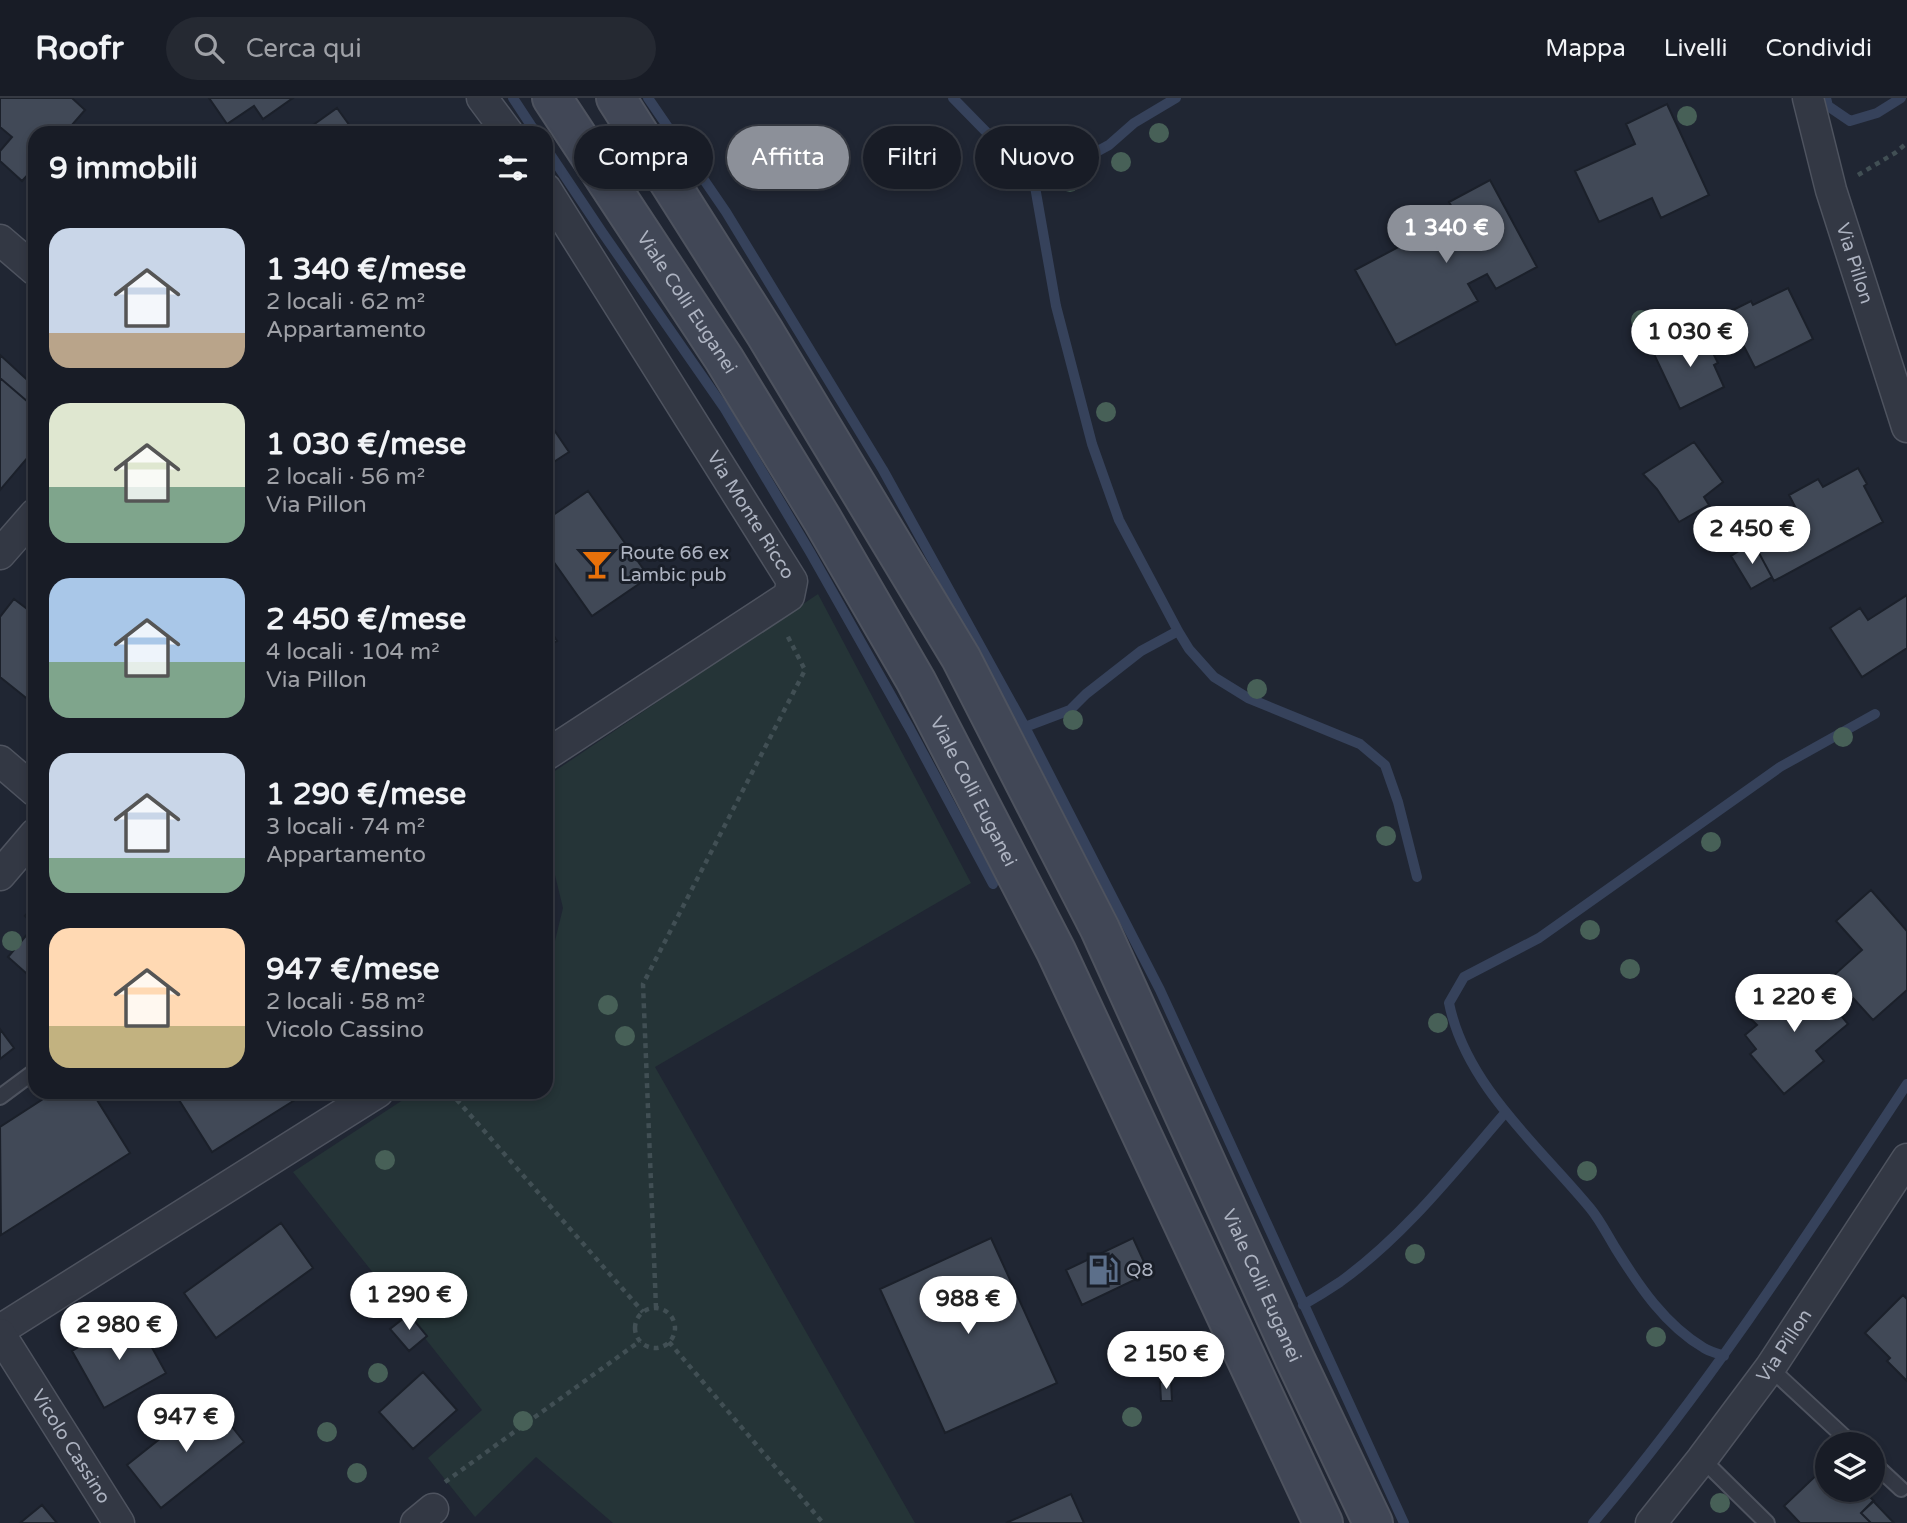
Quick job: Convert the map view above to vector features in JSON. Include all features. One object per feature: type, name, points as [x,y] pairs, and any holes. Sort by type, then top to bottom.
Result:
[{"type":"main road","name":"Viale Colli Euganei","points":[[552,98],[724,359],[822,519],[916,681],[1056,951],[1323,1523]]},
{"type":"main road","name":"Viale Colli Euganei","points":[[616,98],[765,333],[961,658],[1100,929],[1295,1359],[1373,1523]]},
{"type":"street","points":[[482,98],[503,126]]},
{"type":"street","name":"Via Pillon","points":[[1808,98],[1832,190],[1907,427]]},
{"type":"street","name":"Via Monte Ricco","points":[[553,200],[792,581],[789,596],[553,750]]},
{"type":"street","points":[[0,240],[28,264]]},
{"type":"street","points":[[0,554],[28,522]]},
{"type":"street","points":[[0,761],[28,786]]},
{"type":"street","points":[[0,875],[28,842]]},
{"type":"street","points":[[0,1332],[367,1099]]},
{"type":"street","name":"Via Pillon","points":[[1651,1523],[1770,1368],[1907,1159]]},
{"type":"street","name":"Vicolo Cassino","points":[[0,1332],[118,1523]]},
{"type":"lane","points":[[0,1097],[28,1077]]},
{"type":"lane","points":[[1770,1368],[1839,1432]]},
{"type":"lane","points":[[1702,1459],[1767,1523]]},
{"type":"lane","points":[[1885,1474],[1901,1489]]},
{"type":"path","points":[[1832,190],[1895,153],[1907,143]]},
{"type":"path","points":[[656,1308],[643,984],[805,670],[772,608]]},
{"type":"path","points":[[456,1099],[643,1312]]},
{"type":"path","points":[[656,1308],[664,1310],[673,1320],[674,1331],[669,1342],[653,1348],[640,1341],[635,1327],[638,1316],[643,1312],[656,1308]]},
{"type":"path","points":[[425,1516],[446,1480],[640,1341]]},
{"type":"path","points":[[669,1342],[823,1523]]},
{"type":"shaded area","points":[[818,594],[971,883],[655,1067],[915,1523],[613,1523],[536,1457],[475,1517],[428,1458],[482,1410],[293,1172],[404,1099],[553,1099],[553,949],[563,908],[553,867],[553,772]]},
{"type":"building","points":[[0,98],[72,98],[85,110],[71,126],[28,126],[28,175],[22,181],[0,161],[0,151],[12,137],[0,127]]},
{"type":"building","points":[[209,98],[293,98],[263,119],[254,106],[227,124]]},
{"type":"building","points":[[1667,104],[1709,195],[1661,218],[1652,198],[1599,222],[1575,171],[1635,144],[1626,124]]},
{"type":"building","points":[[337,108],[350,126],[312,126]]},
{"type":"building","points":[[1490,180],[1537,267],[1496,289],[1487,274],[1468,284],[1478,301],[1396,345],[1355,270],[1457,216],[1449,202]]},
{"type":"building","points":[[1788,288],[1813,339],[1755,368],[1727,313],[1751,301],[1753,305]]},
{"type":"building","points":[[1701,329],[1718,363],[1714,365],[1724,387],[1680,409],[1653,352]]},
{"type":"building","points":[[0,355],[28,381],[28,402],[0,378]]},
{"type":"building","points":[[0,378],[28,402],[28,457],[0,490]]},
{"type":"building","points":[[553,428],[569,452],[553,462]]},
{"type":"building","points":[[1694,442],[1723,482],[1704,497],[1709,505],[1679,522],[1657,489],[1643,474]]},
{"type":"building","points":[[1858,468],[1867,484],[1864,486],[1883,522],[1774,581],[1753,542],[1800,516],[1789,495],[1818,479],[1823,487]]},
{"type":"building","name":"Route 66 ex Lambic pub","points":[[588,491],[649,577],[592,616],[553,561],[553,515]]},
{"type":"building","points":[[1753,542],[1772,577],[1751,589],[1731,556]]},
{"type":"building","points":[[1907,595],[1907,648],[1862,677],[1830,628],[1860,608],[1868,620]]},
{"type":"building","points":[[14,599],[28,610],[28,699],[0,677],[0,617]]},
{"type":"building","points":[[1871,890],[1907,931],[1907,990],[1873,1020],[1833,976],[1862,950],[1836,921]]},
{"type":"building","points":[[28,933],[28,975],[8,957]]},
{"type":"building","points":[[1809,977],[1848,1024],[1816,1051],[1824,1061],[1784,1094],[1750,1054],[1756,1049],[1745,1035],[1757,1025],[1751,1019],[1787,989],[1791,993]]},
{"type":"building","points":[[0,1029],[14,1048],[0,1059]]},
{"type":"building","points":[[43,1099],[96,1099],[130,1153],[1,1235],[0,1127]]},
{"type":"building","points":[[178,1099],[296,1099],[212,1152]]},
{"type":"building","points":[[281,1223],[313,1268],[216,1338],[184,1293]]},
{"type":"building","points":[[991,1238],[1057,1383],[945,1433],[880,1289]]},
{"type":"building","points":[[1133,1238],[1149,1273],[1082,1305],[1066,1270]]},
{"type":"building","points":[[1903,1295],[1907,1299],[1907,1381],[1887,1361],[1890,1358],[1865,1333]]},
{"type":"building","points":[[409,1314],[427,1336],[409,1351],[390,1329]]},
{"type":"building","points":[[134,1315],[166,1373],[104,1408],[72,1351]]},
{"type":"building","points":[[423,1372],[457,1410],[413,1449],[379,1412]]},
{"type":"building","points":[[1171,1381],[1172,1401],[1161,1401],[1160,1382]]},
{"type":"building","points":[[210,1399],[244,1442],[161,1508],[127,1465]]},
{"type":"building","points":[[1815,1476],[1815,1502],[1873,1502],[1861,1513],[1871,1523],[1800,1523],[1784,1506]]},
{"type":"building","points":[[1071,1494],[1084,1523],[1006,1523]]},
{"type":"building","points":[[1874,1502],[1894,1523],[1871,1523],[1861,1513]]},
{"type":"building","points":[[42,1505],[57,1523],[20,1523]]},
{"type":"waterway","points":[[513,98],[531,126]]},
{"type":"waterway","points":[[648,98],[726,212],[883,470],[1025,727],[1160,990],[1404,1523]]},
{"type":"waterway","points":[[953,98],[998,144],[1031,164],[1060,167],[1109,145],[1134,123],[1176,98]]},
{"type":"waterway","points":[[1826,98],[1828,106],[1850,121],[1877,113],[1901,98]]},
{"type":"waterway","points":[[553,158],[725,409],[910,729],[993,884]]},
{"type":"waterway","points":[[1035,189],[1056,306],[1092,444],[1119,520],[1178,631],[1189,649],[1214,677],[1248,698],[1360,744],[1385,765],[1398,802],[1417,877]]},
{"type":"waterway","points":[[1025,727],[1070,710],[1141,651],[1178,631]]},
{"type":"waterway","points":[[1724,1356],[1690,1339],[1665,1316],[1644,1291],[1594,1213],[1527,1138],[1488,1088],[1458,1033],[1449,1003],[1464,977],[1539,938],[1780,767],[1875,714]]},
{"type":"waterway","points":[[1593,1523],[1718,1363],[1907,1084]]},
{"type":"waterway","points":[[1303,1305],[1340,1282],[1386,1244],[1427,1202],[1505,1113]]},
{"type":"place","name":"Route 66 ex Lambic pub","points":[[597,564]]},
{"type":"place","name":"Q8","points":[[1103,1270]]}]
